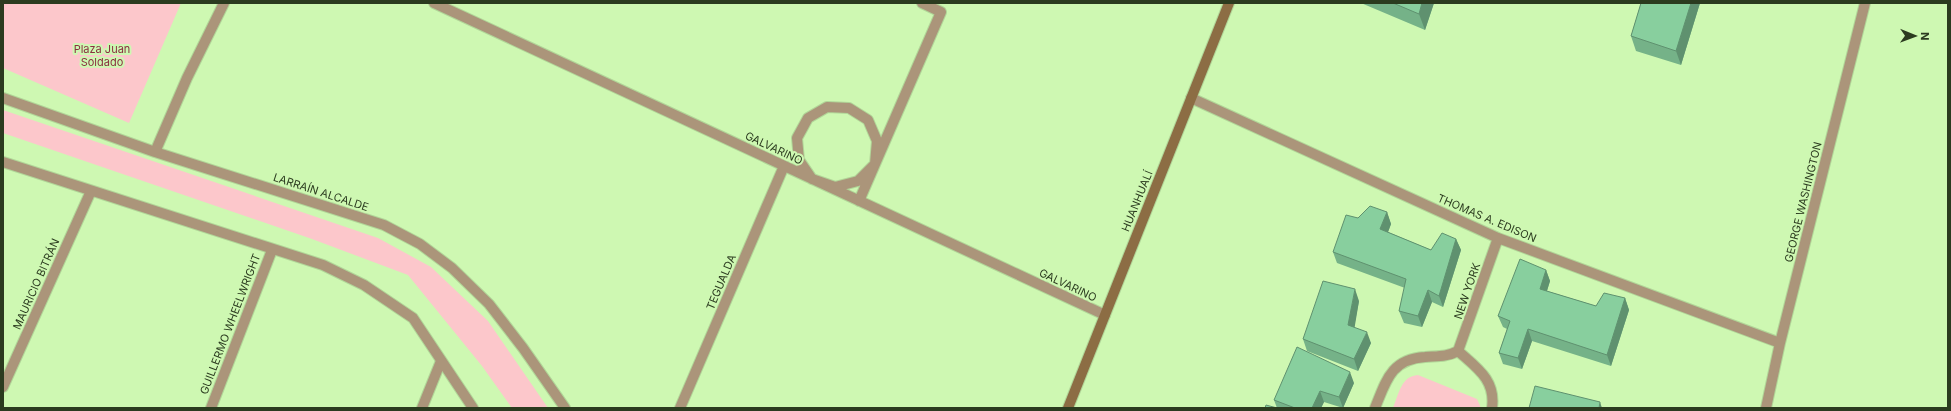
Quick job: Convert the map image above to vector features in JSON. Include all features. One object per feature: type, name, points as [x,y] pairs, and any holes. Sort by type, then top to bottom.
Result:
[{"type":"main road","name":"HUANHUALÍ","points":[[1068,408],[1229,3]]},
{"type":"street","points":[[155,152],[187,78],[224,3]]},
{"type":"street","name":"GALVARINO","points":[[434,3],[1105,315]]},
{"type":"street","points":[[859,201],[941,12],[922,3]]},
{"type":"street","name":"GEORGE WASHINGTON","points":[[1766,408],[1780,343],[1865,3]]},
{"type":"street","name":"LARRAÍN ALCALDE","points":[[3,98],[155,152],[384,225],[420,244],[452,268],[489,304],[523,348],[565,408]]},
{"type":"street","name":"THOMAS A. EDISON","points":[[1191,98],[1498,238],[1780,343]]},
{"type":"street","points":[[827,107],[849,108],[868,120],[877,141],[876,164],[858,181],[835,187],[812,179],[799,160],[797,138],[808,118],[827,107]]},
{"type":"street","points":[[3,162],[272,250],[324,265],[370,290],[413,318],[473,408]]},
{"type":"street","name":"TEGUALDA","points":[[680,408],[784,166]]},
{"type":"street","name":"MAURICIO BITRÁN","points":[[3,387],[91,191]]},
{"type":"street","name":"NEW YORK","points":[[1458,351],[1498,238]]},
{"type":"street","name":"GUILLERMO WHEELWRIGHT","points":[[210,408],[272,250]]},
{"type":"street","points":[[1375,408],[1390,373],[1403,362],[1418,357],[1449,356],[1458,351],[1485,376],[1493,396],[1492,408]]},
{"type":"street","points":[[422,408],[441,361]]},
{"type":"green space","name":"Plaza Juan Soldado","points":[[3,3],[181,3],[129,123],[3,68]]},
{"type":"green space","points":[[3,110],[378,238],[431,267],[488,321],[548,408],[512,408],[482,366],[408,275],[312,239],[3,133]]},
{"type":"green space","points":[[1418,375],[1477,399],[1481,408],[1393,408],[1404,382],[1412,376]]},
{"type":"building","points":[[1393,3],[1422,3],[1419,14]]},
{"type":"building","points":[[1641,3],[1691,3],[1676,51],[1631,36]]},
{"type":"building","points":[[1370,206],[1387,212],[1380,229],[1431,250],[1442,233],[1456,239],[1439,296],[1428,290],[1418,316],[1399,311],[1406,279],[1333,252],[1346,215],[1358,218]]},
{"type":"building","points":[[1520,259],[1546,270],[1540,289],[1596,306],[1604,293],[1625,298],[1607,355],[1528,329],[1518,358],[1499,353],[1510,321],[1498,316]]},
{"type":"building","points":[[1323,281],[1355,289],[1348,325],[1367,332],[1354,359],[1303,339]]},
{"type":"building","points":[[1297,347],[1350,372],[1339,397],[1320,391],[1312,408],[1295,408],[1274,400]]},
{"type":"building","points":[[1535,386],[1600,402],[1599,408],[1529,408]]},
{"type":"building","points":[[1266,405],[1277,408],[1265,408]]}]
